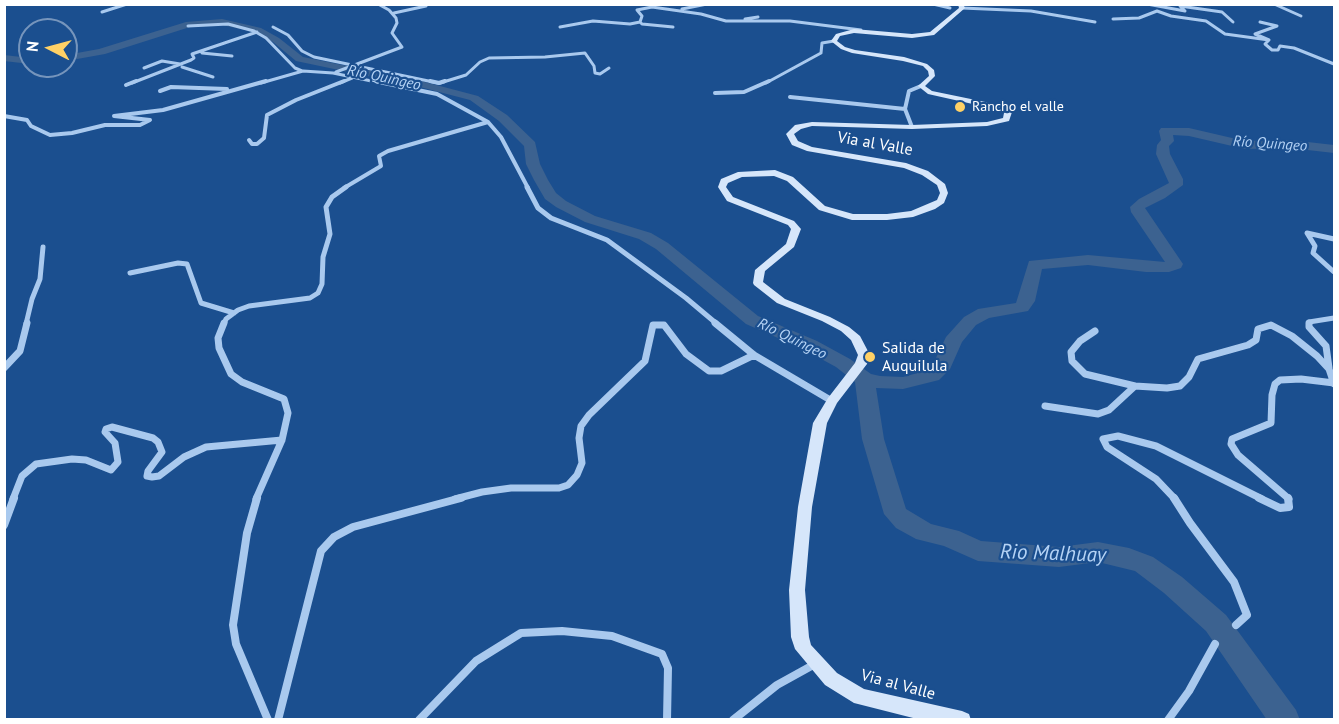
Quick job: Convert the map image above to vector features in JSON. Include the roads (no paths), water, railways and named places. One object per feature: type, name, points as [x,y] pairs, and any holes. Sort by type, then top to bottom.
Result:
[{"type":"main road","points":[[921,86],[932,75],[931,70],[925,65],[904,59],[854,52],[834,41],[838,35],[847,32],[874,31],[912,36],[932,34],[961,6]]},
{"type":"main road","name":"Via al Valle","points":[[921,86],[935,95],[988,104],[1006,110],[1008,114],[1006,119],[995,123],[912,127],[812,124],[798,127],[793,130],[790,137],[795,143],[810,149],[906,166],[925,173],[941,184],[944,193],[941,201],[921,212],[872,217],[830,212],[815,204],[790,180],[774,173],[758,171],[741,174],[722,183],[723,192],[730,199],[791,223],[796,229],[790,245],[760,270],[758,283],[781,301],[826,319],[856,338],[864,355],[861,364],[834,399],[820,423],[805,507],[797,590],[800,637],[804,649],[831,679],[860,697],[963,720]]},
{"type":"street","points":[[102,12],[127,4]]},
{"type":"street","points":[[378,4],[394,13],[426,6],[425,4]]},
{"type":"street","points":[[638,4],[644,7],[701,14],[726,21],[763,23],[790,21],[874,31]]},
{"type":"street","points":[[663,9],[684,9],[707,4]]},
{"type":"street","points":[[933,4],[950,8]]},
{"type":"street","points":[[1147,4],[1185,10],[1180,6],[1186,6],[1222,12],[1233,22]]},
{"type":"street","points":[[1274,4],[1301,16]]},
{"type":"street","points":[[961,6],[1034,12],[1095,22]]},
{"type":"street","points":[[640,22],[642,16],[637,9],[644,7]]},
{"type":"street","points":[[1113,19],[1138,18],[1157,11],[1172,16],[1206,21],[1225,34],[1269,40]]},
{"type":"street","points":[[336,72],[402,47],[392,33],[397,23],[394,13]]},
{"type":"street","points":[[758,17],[745,20],[763,23]]},
{"type":"street","points":[[560,27],[593,21],[630,24],[640,22],[673,27]]},
{"type":"street","points":[[1260,22],[1277,26],[1255,34],[1269,40]]},
{"type":"street","points":[[188,26],[228,24],[258,32],[279,50],[287,62],[303,71]]},
{"type":"street","points":[[273,27],[288,35],[302,51],[310,56],[439,83],[466,75],[480,62],[489,58],[545,57],[585,53],[594,66],[595,73],[600,74],[609,68]]},
{"type":"street","points":[[126,85],[201,57],[201,53],[258,32]]},
{"type":"street","points":[[151,79],[194,58],[192,54],[258,32]]},
{"type":"street","points":[[1269,40],[1264,44],[1272,50],[1278,50],[1280,46],[1294,48],[1335,64]]},
{"type":"street","points":[[716,93],[744,92],[761,85],[793,70],[821,53],[822,43],[834,41]]},
{"type":"street","points":[[201,53],[232,56]]},
{"type":"street","points":[[144,68],[162,61],[181,65],[213,77]]},
{"type":"street","points":[[4,116],[27,120],[31,126],[48,134],[64,134],[100,126],[143,124],[150,120],[114,116],[163,111],[303,71],[336,72],[353,78],[437,94],[488,122],[501,137],[531,198],[538,208],[551,218],[607,240],[686,298],[754,355],[834,399]]},
{"type":"street","points":[[249,140],[252,144],[257,144],[264,138],[267,124],[265,118],[273,112],[296,100],[353,78]]},
{"type":"street","points":[[912,127],[905,109],[909,90],[921,86]]},
{"type":"street","points":[[160,91],[171,87],[234,89]]},
{"type":"street","points":[[790,97],[905,109]]},
{"type":"street","points":[[268,720],[236,644],[233,625],[247,533],[256,500],[282,440],[288,413],[284,399],[235,378],[231,374],[219,348],[218,338],[224,322],[234,313],[249,306],[310,298],[318,293],[322,284],[323,257],[330,234],[326,207],[332,197],[360,177],[381,166],[379,156],[388,151],[415,145],[452,131],[488,122]]},
{"type":"street","points":[[1335,239],[1307,233],[1315,246],[1313,253],[1335,272]]},
{"type":"street","points":[[4,368],[20,351],[32,300],[40,279],[43,247]]},
{"type":"street","points":[[130,273],[178,263],[187,264],[201,303],[234,313]]},
{"type":"street","points":[[1236,625],[1247,615],[1234,582],[1190,523],[1174,497],[1156,478],[1107,447],[1103,439],[1118,436],[1156,446],[1231,482],[1270,504],[1280,508],[1289,507],[1289,499],[1238,455],[1231,444],[1232,439],[1271,423],[1272,395],[1275,384],[1280,380],[1301,379],[1334,384],[1329,369],[1326,346],[1309,327],[1309,322],[1335,318]]},
{"type":"street","points":[[278,720],[321,551],[334,537],[353,527],[482,492],[511,488],[554,488],[568,485],[577,475],[582,463],[579,438],[581,426],[589,414],[645,361],[653,324],[664,325],[686,354],[709,371],[721,370],[754,355]]},
{"type":"street","points":[[1095,331],[1080,341],[1071,352],[1072,362],[1085,374],[1134,386],[1167,388],[1180,386],[1190,377],[1198,359],[1248,345],[1256,340],[1258,329],[1271,325],[1292,336],[1329,369]]},
{"type":"street","points":[[1045,406],[1098,414],[1109,410],[1134,386]]},
{"type":"street","points":[[4,525],[22,476],[36,464],[72,459],[86,460],[111,470],[118,462],[114,443],[105,432],[112,427],[153,438],[159,442],[162,452],[148,471],[147,476],[152,477],[159,476],[184,457],[206,447],[282,440]]},
{"type":"street","points":[[419,720],[476,661],[520,633],[562,631],[612,636],[662,654],[668,668],[667,720]]},
{"type":"street","points":[[1168,720],[1189,691],[1215,644]]},
{"type":"street","points":[[734,720],[777,685],[816,664]]},
{"type":"waterway","name":"Río Quingeo","points":[[78,56],[101,52],[189,24],[222,22],[258,30],[276,40],[300,59],[421,84],[474,98],[503,118],[530,145],[533,164],[541,180],[550,196],[561,204],[590,219],[645,236],[662,246],[752,320],[810,345],[843,363],[865,380]]},
{"type":"waterway","name":"Río Quingeo","points":[[4,58],[18,60]]},
{"type":"waterway","name":"Río Quingeo","points":[[865,380],[903,383],[932,376],[943,365],[953,341],[970,321],[984,313],[1022,307],[1026,301],[1035,265],[1088,260],[1146,267],[1169,267],[1175,264],[1138,212],[1137,207],[1176,185],[1176,179],[1163,154],[1163,145],[1168,141],[1165,131],[1189,132],[1245,145],[1290,144],[1334,149]]},
{"type":"waterway","name":"Rio Malhuay","points":[[865,380],[873,439],[896,514],[925,532],[950,538],[978,551],[1059,557],[1098,552],[1129,558],[1144,564],[1173,585],[1216,623],[1285,720]]},
{"type":"place","name":"Rancho el valle","points":[[960,107]]},
{"type":"place","name":"Salida de Auquilula","points":[[870,357]]}]
